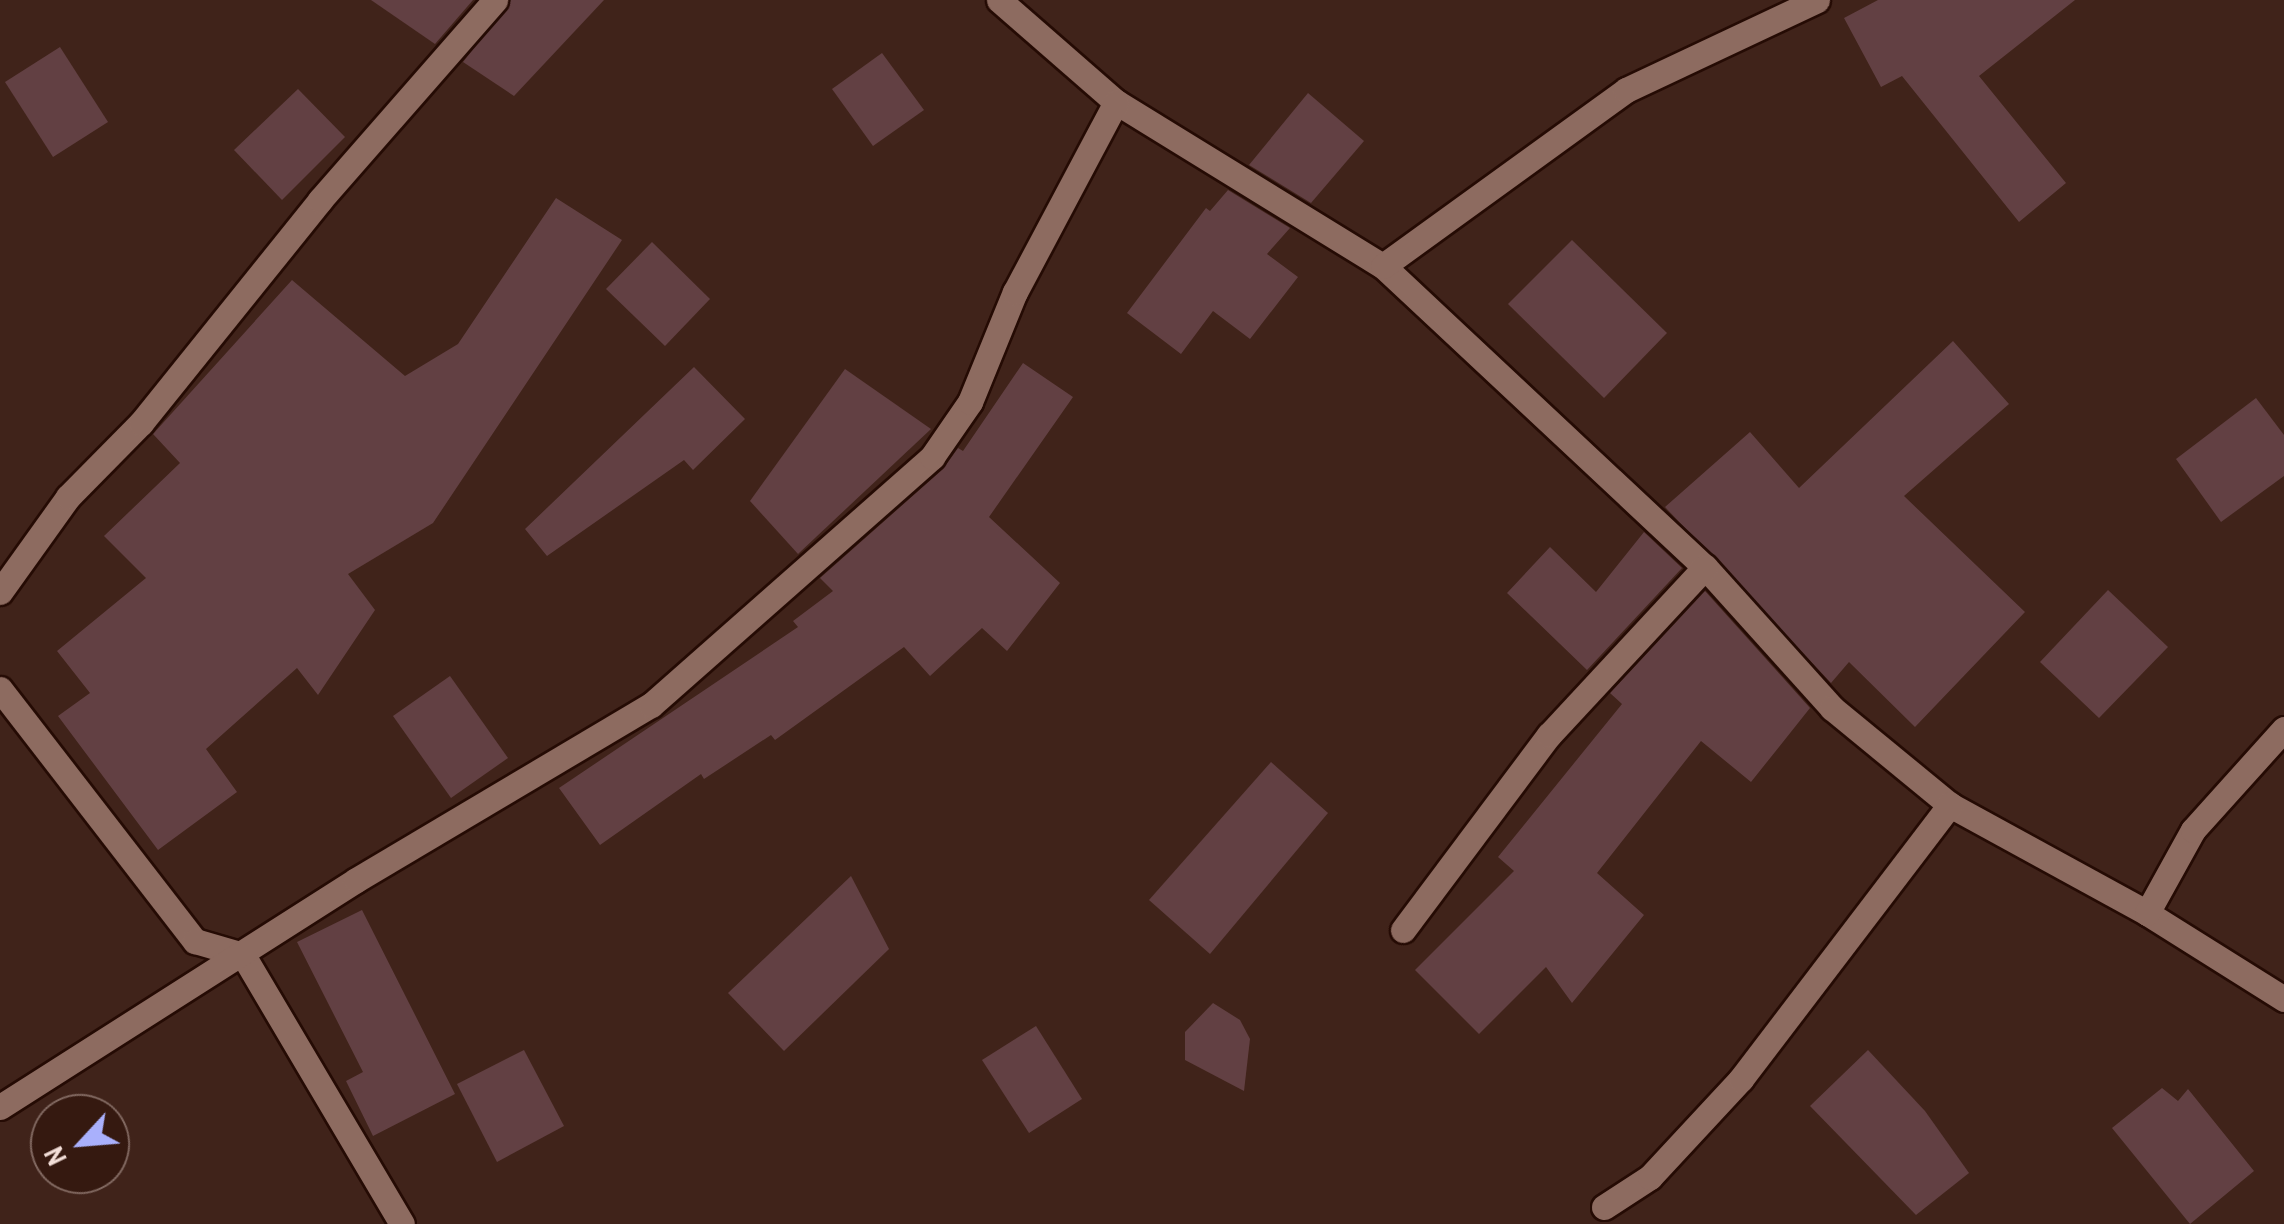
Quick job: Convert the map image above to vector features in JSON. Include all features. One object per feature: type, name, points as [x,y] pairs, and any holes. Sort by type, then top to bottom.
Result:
[{"type":"street","points":[[4,575],[495,0]]},
{"type":"street","points":[[999,0],[1116,102],[1383,266],[1705,567],[1832,708],[1950,804],[2147,912],[2284,999]]},
{"type":"street","points":[[1383,266],[1626,90],[1817,0]]},
{"type":"street","points":[[0,1108],[652,705],[932,457],[970,402],[1015,292],[1116,102]]},
{"type":"street","points":[[1403,930],[1549,735],[1705,567]]},
{"type":"street","points":[[0,689],[194,942],[243,955],[402,1224]]},
{"type":"street","points":[[2147,912],[2193,830],[2284,729]]},
{"type":"street","points":[[1604,1207],[1650,1176],[1741,1079],[1950,804]]},
{"type":"building","points":[[371,0],[473,0],[435,44]]},
{"type":"building","points":[[511,0],[604,0],[514,96],[463,62]]},
{"type":"building","points":[[1878,0],[2075,0],[1979,76],[2066,183],[2019,222],[1902,76],[1881,87],[1844,18]]},
{"type":"building","points":[[60,47],[108,122],[53,157],[5,82]]},
{"type":"building","points":[[882,53],[924,110],[873,146],[832,89]]},
{"type":"building","points":[[298,89],[345,137],[282,200],[234,150]]},
{"type":"building","points":[[1308,93],[1364,141],[1311,203],[1249,165]]},
{"type":"building","points":[[1228,190],[1290,228],[1267,254],[1298,277],[1250,339],[1213,311],[1181,354],[1127,313],[1206,208],[1210,211]]},
{"type":"building","points":[[556,198],[622,240],[433,523],[348,574],[375,610],[318,695],[297,668],[206,749],[237,792],[158,850],[58,716],[90,693],[57,651],[146,578],[104,536],[180,463],[153,434],[292,280],[405,376],[458,344]]},
{"type":"building","points":[[1572,240],[1667,333],[1604,398],[1508,304]]},
{"type":"building","points":[[652,242],[710,299],[665,346],[606,289]]},
{"type":"building","points":[[1953,341],[2009,404],[1904,496],[2025,612],[1915,727],[1849,662],[1831,683],[1665,507],[1750,432],[1799,488]]},
{"type":"building","points":[[1023,363],[1073,397],[989,517],[1060,583],[1007,651],[982,628],[930,676],[904,647],[775,740],[771,735],[704,779],[701,774],[600,845],[559,788],[798,627],[793,621],[833,591],[820,578],[943,469],[958,448],[963,451]]},
{"type":"building","points":[[694,367],[745,419],[693,470],[684,460],[547,556],[525,529]]},
{"type":"building","points":[[845,369],[931,429],[798,554],[750,501]]},
{"type":"building","points":[[2256,398],[2284,435],[2284,476],[2221,522],[2176,459]]},
{"type":"building","points":[[1644,532],[1682,568],[1587,670],[1507,593],[1550,547],[1596,592]]},
{"type":"building","points":[[2108,590],[2168,647],[2099,718],[2040,662]]},
{"type":"building","points":[[1705,591],[1810,708],[1751,782],[1701,741],[1597,873],[1644,915],[1572,1003],[1546,967],[1479,1034],[1415,970],[1514,871],[1498,857],[1622,704],[1610,693]]},
{"type":"building","points":[[450,676],[508,758],[451,798],[393,716]]},
{"type":"building","points":[[1271,762],[1328,813],[1210,954],[1149,900]]},
{"type":"building","points":[[851,876],[889,949],[784,1051],[728,993]]},
{"type":"building","points":[[362,910],[455,1094],[373,1136],[346,1081],[363,1072],[297,942]]},
{"type":"building","points":[[1213,1003],[1240,1020],[1250,1039],[1244,1091],[1185,1060],[1185,1032]]},
{"type":"building","points":[[1036,1026],[1082,1099],[1029,1133],[982,1060]]},
{"type":"building","points":[[524,1050],[564,1126],[497,1162],[457,1084]]},
{"type":"building","points":[[1868,1050],[1925,1111],[1969,1173],[1916,1215],[1810,1106]]},
{"type":"building","points":[[2162,1088],[2178,1101],[2188,1089],[2254,1171],[2190,1224],[2112,1128]]}]
